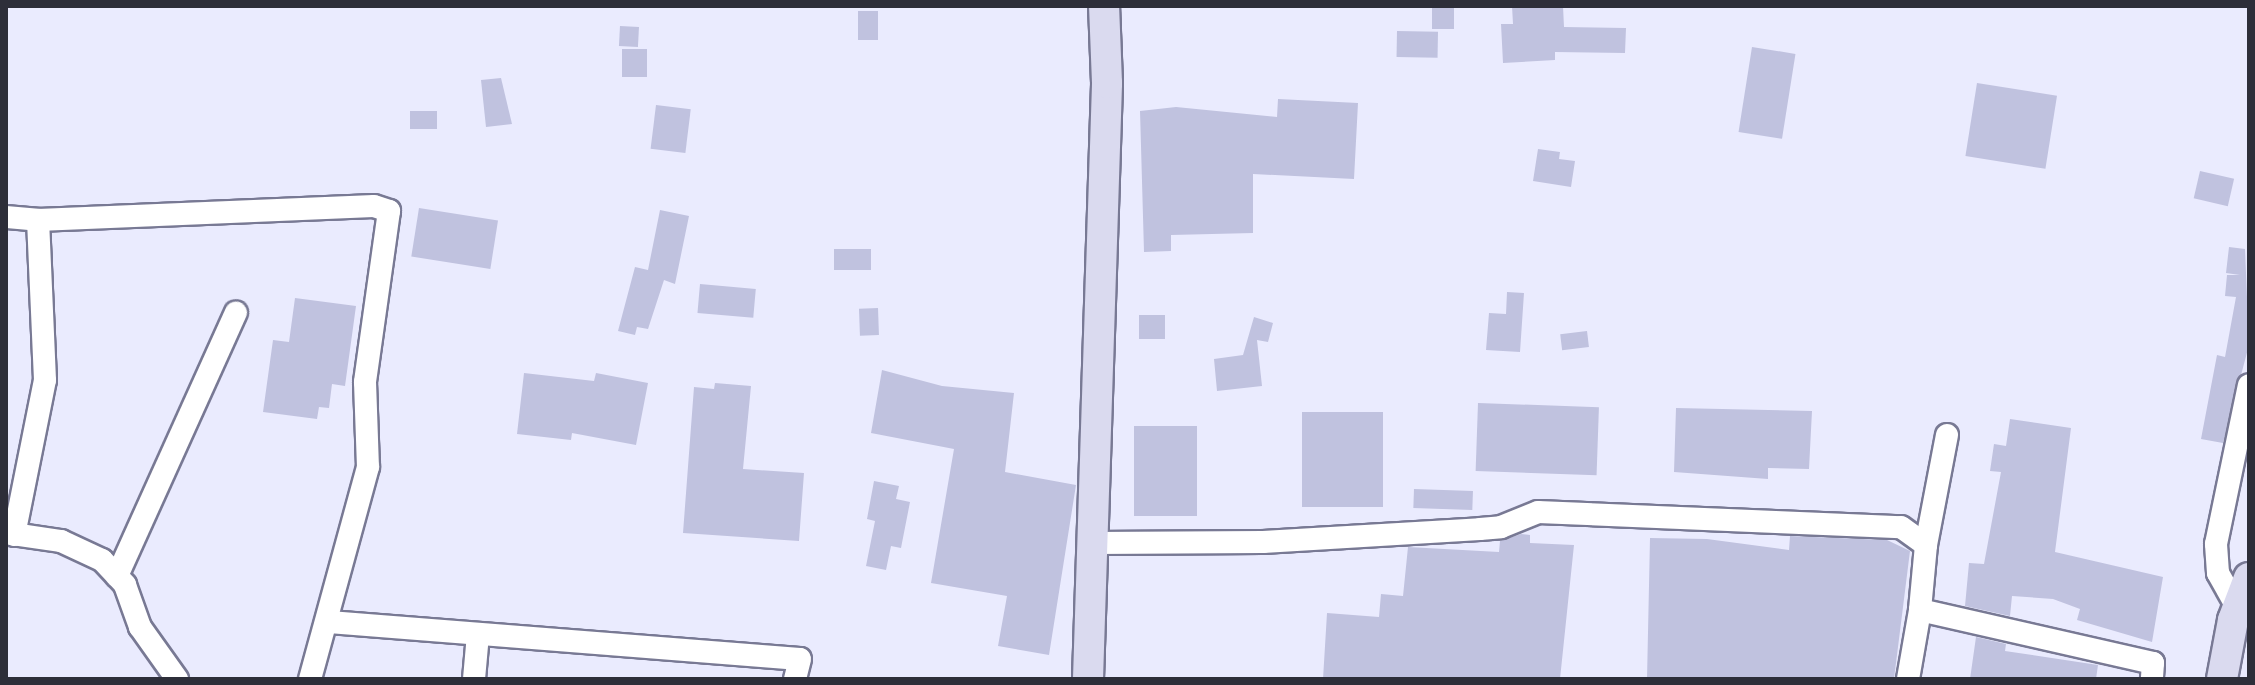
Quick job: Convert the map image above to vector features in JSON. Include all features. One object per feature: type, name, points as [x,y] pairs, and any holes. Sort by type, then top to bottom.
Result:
[{"type":"street","points":[[1088,679],[1107,83],[1104,6]]},
{"type":"street","points":[[6,217],[38,220],[374,206],[389,211],[365,382],[368,467],[329,622],[310,679]]},
{"type":"street","points":[[38,220],[45,380],[10,534],[61,541],[102,560],[117,576],[140,627],[177,679]]},
{"type":"street","points":[[117,576],[236,313]]},
{"type":"street","points":[[2238,609],[2218,573],[2216,544],[2249,385]]},
{"type":"street","points":[[1908,679],[1920,610],[1926,545],[1947,435]]},
{"type":"street","points":[[1093,543],[1263,542],[1480,529],[1501,527],[1538,512],[1901,527],[1926,545]]},
{"type":"street","points":[[2222,679],[2238,609],[2249,578]]},
{"type":"street","points":[[1920,610],[2153,663],[2152,679]]},
{"type":"street","points":[[329,622],[800,659],[795,679]]},
{"type":"street","points":[[474,679],[478,634]]},
{"type":"building","points":[[1432,6],[1454,6],[1454,29],[1432,29]]},
{"type":"building","points":[[1512,6],[1563,6],[1564,27],[1626,28],[1625,53],[1555,52],[1555,60],[1503,63],[1501,24],[1513,24]]},
{"type":"building","points":[[858,11],[878,11],[878,40],[858,40]]},
{"type":"building","points":[[620,26],[639,27],[638,47],[619,46]]},
{"type":"building","points":[[1397,31],[1438,32],[1438,58],[1397,57]]},
{"type":"building","points":[[1752,47],[1795,54],[1782,139],[1739,132]]},
{"type":"building","points":[[622,49],[647,49],[647,77],[622,77]]},
{"type":"building","points":[[501,78],[512,124],[486,127],[481,80]]},
{"type":"building","points":[[1977,83],[2057,96],[2045,169],[1965,156]]},
{"type":"building","points":[[1278,99],[1358,103],[1354,179],[1253,174],[1253,233],[1171,235],[1171,251],[1144,252],[1140,111],[1176,107],[1277,117]]},
{"type":"building","points":[[656,105],[691,109],[685,153],[651,149]]},
{"type":"building","points":[[410,111],[437,111],[437,129],[410,129]]},
{"type":"building","points":[[1538,149],[1560,152],[1559,159],[1575,161],[1571,187],[1533,181]]},
{"type":"building","points":[[2200,171],[2234,179],[2228,206],[2194,198]]},
{"type":"building","points":[[419,208],[498,221],[490,269],[411,256]]},
{"type":"building","points":[[660,210],[689,216],[675,284],[664,280],[648,329],[637,327],[635,335],[618,331],[635,267],[648,270]]},
{"type":"building","points":[[2229,247],[2245,249],[2249,345],[2223,443],[2201,439],[2217,355],[2225,357],[2236,297],[2225,296],[2227,275],[2240,275],[2226,273]]},
{"type":"building","points":[[834,249],[871,249],[871,270],[834,270]]},
{"type":"building","points":[[700,284],[756,289],[753,318],[697,313]]},
{"type":"building","points":[[1507,292],[1524,293],[1520,352],[1486,350],[1489,313],[1506,314]]},
{"type":"building","points":[[295,298],[356,306],[345,386],[332,384],[329,408],[319,407],[317,419],[263,412],[273,340],[289,342]]},
{"type":"building","points":[[878,308],[879,335],[860,336],[859,309]]},
{"type":"building","points":[[1139,315],[1165,315],[1165,339],[1139,339]]},
{"type":"building","points":[[1254,317],[1273,323],[1268,342],[1257,340],[1262,386],[1217,391],[1214,359],[1243,355]]},
{"type":"building","points":[[1587,331],[1589,347],[1562,350],[1560,334]]},
{"type":"building","points":[[882,370],[942,386],[1014,393],[1005,472],[1076,485],[1049,655],[998,646],[1007,596],[931,583],[954,449],[871,433]]},
{"type":"building","points":[[524,373],[594,381],[596,373],[648,383],[636,445],[572,433],[571,440],[517,434]]},
{"type":"building","points":[[715,383],[751,386],[743,469],[804,473],[799,541],[683,533],[694,387],[714,389]]},
{"type":"building","points":[[1478,403],[1599,407],[1597,475],[1476,471]]},
{"type":"building","points":[[1676,408],[1812,411],[1809,469],[1768,468],[1768,479],[1674,472]]},
{"type":"building","points":[[1302,412],[1383,412],[1383,507],[1302,507]]},
{"type":"building","points":[[2010,419],[2071,428],[2055,552],[2163,577],[2152,642],[2077,620],[2080,609],[2053,599],[2012,596],[2010,616],[1965,606],[1969,563],[1984,564],[2001,472],[1990,471],[1994,444],[2006,446]]},
{"type":"building","points":[[1134,426],[1197,426],[1197,516],[1134,516]]},
{"type":"building","points":[[874,481],[899,486],[896,499],[910,502],[901,548],[891,546],[886,570],[866,566],[875,521],[867,519]]},
{"type":"building","points":[[1414,489],[1473,491],[1472,510],[1413,508]]},
{"type":"building","points":[[1521,534],[1530,535],[1530,543],[1574,545],[1560,679],[1323,679],[1327,613],[1379,617],[1381,594],[1403,596],[1408,547],[1499,552],[1500,541]]},
{"type":"building","points":[[1790,536],[1887,540],[1910,551],[1894,679],[1647,679],[1650,538],[1707,539],[1789,550]]},
{"type":"building","points":[[1976,637],[2006,644],[2005,651],[2098,665],[2096,679],[1970,679]]}]
